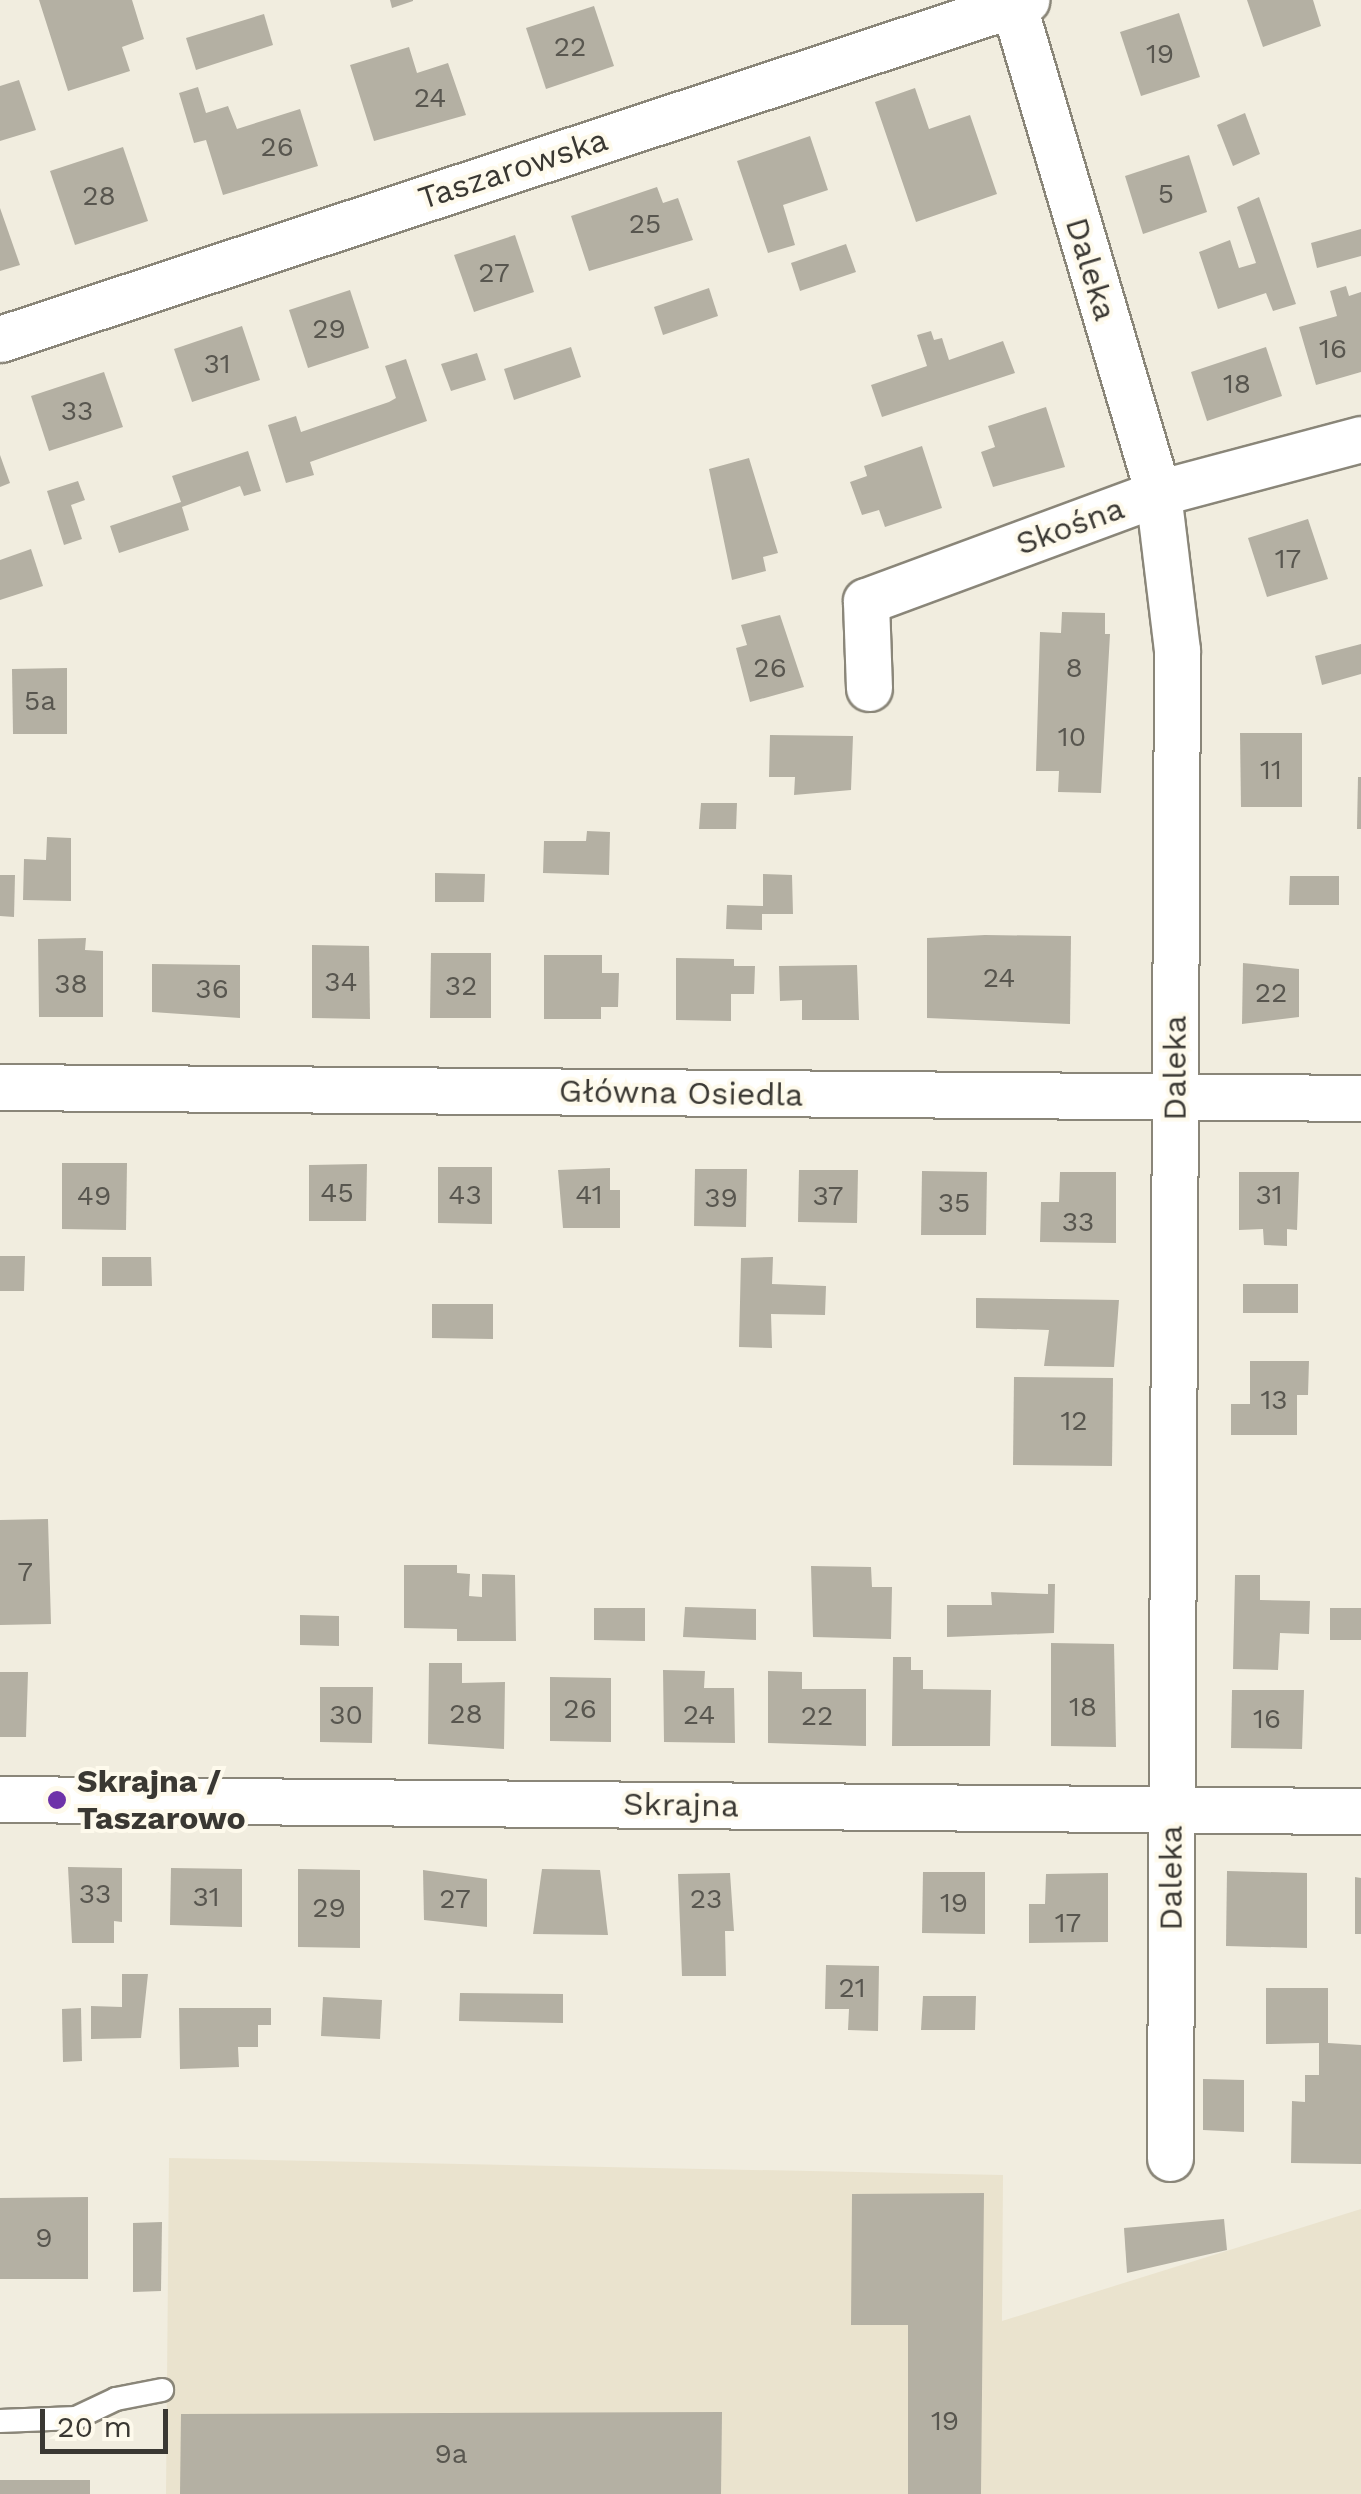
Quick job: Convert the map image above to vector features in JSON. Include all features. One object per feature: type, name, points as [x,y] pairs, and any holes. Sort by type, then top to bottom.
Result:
[{"type":"street","name":"Taszarowska","points":[[0,339],[1017,1]]},
{"type":"street","name":"Daleka","points":[[1017,1],[1158,493],[1177,650],[1170,2158]]},
{"type":"street","name":"Skośna","points":[[869,688],[866,601],[1158,493],[1361,439]]},
{"type":"street","name":"Główna Osiedla","points":[[0,1087],[1361,1098]]},
{"type":"street","name":"Skrajna","points":[[0,1799],[1361,1811]]},
{"type":"lane","points":[[0,2421],[76,2418],[116,2399],[162,2390]]},
{"type":"shaded area","points":[[169,2158],[1003,2175],[1002,2321],[1361,2209],[1361,2494],[166,2494]]},
{"type":"building","points":[[39,0],[132,0],[144,39],[122,47],[130,71],[68,91]]},
{"type":"building","points":[[390,0],[413,0],[413,1],[392,8]]},
{"type":"building","points":[[1247,0],[1313,0],[1321,26],[1263,47]]},
{"type":"building","points":[[594,6],[614,66],[546,89],[526,28]]},
{"type":"building","points":[[1179,13],[1200,77],[1141,96],[1120,32]]},
{"type":"building","points":[[264,14],[273,45],[196,70],[186,38]]},
{"type":"building","points":[[409,47],[417,73],[448,63],[466,115],[374,141],[350,65]]},
{"type":"building","points":[[19,80],[36,130],[0,141],[0,86]]},
{"type":"building","points":[[198,87],[206,113],[228,106],[237,129],[300,109],[318,166],[223,195],[206,140],[194,143],[179,93]]},
{"type":"building","points":[[915,88],[929,129],[970,115],[997,194],[916,222],[875,102]]},
{"type":"building","points":[[1245,113],[1260,154],[1233,166],[1217,125]]},
{"type":"building","points":[[810,136],[828,190],[783,205],[795,245],[768,253],[737,161]]},
{"type":"building","points":[[123,147],[148,221],[75,245],[50,171]]},
{"type":"building","points":[[1189,155],[1207,212],[1143,234],[1125,176]]},
{"type":"building","points":[[657,187],[663,203],[678,198],[693,240],[589,271],[571,216]]},
{"type":"building","points":[[1259,197],[1296,304],[1273,311],[1266,293],[1218,309],[1199,252],[1230,240],[1239,268],[1256,263],[1237,207]]},
{"type":"building","points":[[0,208],[20,265],[0,271]]},
{"type":"building","points":[[1361,229],[1361,256],[1317,268],[1311,243]]},
{"type":"building","points":[[515,235],[534,292],[474,312],[454,255]]},
{"type":"building","points":[[846,244],[856,272],[800,291],[791,263]]},
{"type":"building","points":[[1346,286],[1349,296],[1361,292],[1361,372],[1316,385],[1299,327],[1337,316],[1330,291]]},
{"type":"building","points":[[709,288],[718,316],[663,335],[654,307]]},
{"type":"building","points":[[350,290],[369,348],[308,368],[289,310]]},
{"type":"building","points":[[242,326],[260,380],[192,402],[174,349]]},
{"type":"building","points":[[931,331],[934,340],[942,338],[949,360],[1003,341],[1015,373],[882,417],[871,385],[927,366],[917,335]]},
{"type":"building","points":[[571,347],[581,377],[514,400],[504,369]]},
{"type":"building","points":[[1266,347],[1282,396],[1207,421],[1191,372]]},
{"type":"building","points":[[477,353],[486,380],[451,391],[441,364]]},
{"type":"building","points":[[406,359],[427,421],[310,462],[314,475],[286,483],[268,425],[296,416],[301,432],[389,402],[396,398],[385,366]]},
{"type":"building","points":[[104,372],[123,427],[49,451],[31,396]]},
{"type":"building","points":[[1046,407],[1065,467],[993,487],[981,452],[995,447],[988,426]]},
{"type":"building","points":[[922,446],[942,508],[885,527],[879,510],[862,515],[850,482],[867,476],[864,466]]},
{"type":"building","points":[[248,451],[261,491],[244,496],[240,486],[182,507],[189,530],[119,553],[110,526],[181,502],[172,476]]},
{"type":"building","points":[[0,455],[10,483],[0,487]]},
{"type":"building","points":[[749,458],[778,553],[763,557],[766,571],[732,580],[709,469]]},
{"type":"building","points":[[78,481],[85,500],[71,505],[82,539],[64,545],[47,491]]},
{"type":"building","points":[[1308,519],[1328,579],[1267,597],[1248,538]]},
{"type":"building","points":[[31,549],[43,586],[0,600],[0,560]]},
{"type":"building","points":[[1062,612],[1105,613],[1105,634],[1110,634],[1101,793],[1058,792],[1059,771],[1036,771],[1040,632],[1061,633]]},
{"type":"building","points":[[780,615],[804,687],[750,702],[736,648],[747,645],[741,625]]},
{"type":"building","points":[[1361,644],[1361,674],[1322,685],[1315,656]]},
{"type":"building","points":[[67,668],[67,734],[13,734],[12,669]]},
{"type":"building","points":[[1240,733],[1302,733],[1302,807],[1241,807]]},
{"type":"building","points":[[770,735],[853,736],[851,790],[794,795],[795,777],[769,777]]},
{"type":"building","points":[[1361,777],[1361,829],[1357,829]]},
{"type":"building","points":[[701,803],[737,803],[736,829],[699,829]]},
{"type":"building","points":[[587,831],[610,832],[609,875],[543,873],[544,841],[586,841]]},
{"type":"building","points":[[47,837],[71,838],[71,901],[23,900],[24,859],[46,860]]},
{"type":"building","points":[[435,873],[485,874],[484,902],[435,902]]},
{"type":"building","points":[[763,874],[792,875],[793,914],[762,914],[762,930],[726,929],[727,905],[763,906]]},
{"type":"building","points":[[0,875],[15,875],[14,917],[0,916]]},
{"type":"building","points":[[1290,876],[1339,876],[1339,905],[1289,905]]},
{"type":"building","points":[[1071,936],[1070,1024],[927,1018],[927,938]]},
{"type":"building","points":[[86,938],[85,950],[103,951],[103,1017],[39,1017],[38,939]]},
{"type":"building","points":[[312,945],[369,946],[370,1019],[312,1018]]},
{"type":"building","points":[[431,953],[491,953],[491,1018],[430,1018]]},
{"type":"building","points":[[544,955],[602,955],[602,973],[619,973],[618,1007],[601,1007],[601,1019],[544,1019]]},
{"type":"building","points":[[676,958],[734,959],[734,966],[755,966],[754,994],[731,994],[731,1021],[676,1020]]},
{"type":"building","points":[[1243,963],[1299,969],[1299,1017],[1242,1024]]},
{"type":"building","points":[[152,964],[240,965],[240,1018],[152,1012]]},
{"type":"building","points":[[857,965],[859,1020],[802,1020],[802,1000],[780,1001],[779,966]]},
{"type":"building","points":[[62,1163],[127,1163],[126,1230],[62,1229]]},
{"type":"building","points":[[367,1164],[366,1221],[309,1221],[309,1165]]},
{"type":"building","points":[[438,1167],[492,1167],[492,1224],[438,1223]]},
{"type":"building","points":[[610,1168],[610,1190],[620,1190],[620,1228],[563,1228],[558,1170]]},
{"type":"building","points":[[695,1169],[747,1169],[746,1227],[694,1226]]},
{"type":"building","points":[[799,1170],[858,1170],[857,1223],[798,1222]]},
{"type":"building","points":[[922,1171],[987,1172],[986,1235],[921,1235]]},
{"type":"building","points":[[1060,1172],[1116,1172],[1116,1243],[1040,1242],[1041,1202],[1059,1202]]},
{"type":"building","points":[[1239,1172],[1299,1172],[1297,1230],[1287,1229],[1287,1246],[1264,1245],[1263,1229],[1239,1230]]},
{"type":"building","points":[[0,1256],[25,1256],[24,1291],[0,1291]]},
{"type":"building","points":[[102,1257],[151,1257],[152,1286],[102,1286]]},
{"type":"building","points":[[773,1257],[772,1284],[826,1286],[825,1315],[771,1314],[772,1348],[739,1347],[741,1258]]},
{"type":"building","points":[[1243,1284],[1298,1284],[1298,1313],[1243,1313]]},
{"type":"building","points":[[976,1298],[1119,1300],[1114,1367],[1044,1366],[1049,1330],[976,1328]]},
{"type":"building","points":[[432,1304],[493,1304],[493,1339],[432,1338]]},
{"type":"building","points":[[1250,1361],[1309,1361],[1308,1395],[1297,1395],[1297,1435],[1231,1435],[1231,1404],[1250,1404]]},
{"type":"building","points":[[1014,1377],[1113,1378],[1112,1466],[1013,1465]]},
{"type":"building","points":[[48,1519],[51,1624],[0,1625],[0,1520]]},
{"type":"building","points":[[404,1565],[457,1565],[457,1573],[470,1574],[469,1596],[482,1597],[482,1574],[515,1575],[516,1641],[457,1641],[457,1629],[404,1628]]},
{"type":"building","points":[[811,1566],[871,1567],[872,1587],[892,1587],[891,1639],[813,1637]]},
{"type":"building","points":[[1235,1575],[1260,1575],[1260,1600],[1310,1601],[1309,1634],[1280,1633],[1278,1670],[1233,1669]]},
{"type":"building","points":[[1048,1584],[1055,1584],[1054,1633],[947,1637],[947,1605],[992,1605],[991,1592],[1048,1594]]},
{"type":"building","points":[[685,1607],[756,1609],[756,1640],[683,1637]]},
{"type":"building","points":[[594,1608],[645,1608],[645,1641],[594,1640]]},
{"type":"building","points":[[1330,1608],[1361,1608],[1361,1640],[1330,1640]]},
{"type":"building","points":[[300,1615],[339,1616],[339,1646],[300,1645]]},
{"type":"building","points":[[1051,1643],[1114,1644],[1116,1747],[1051,1746]]},
{"type":"building","points":[[893,1657],[911,1657],[911,1670],[923,1670],[923,1689],[991,1690],[990,1746],[892,1746]]},
{"type":"building","points":[[429,1663],[462,1663],[462,1683],[505,1682],[504,1749],[428,1744]]},
{"type":"building","points":[[663,1670],[705,1671],[704,1688],[734,1688],[735,1743],[664,1742]]},
{"type":"building","points":[[768,1671],[802,1672],[802,1689],[866,1689],[866,1746],[768,1743]]},
{"type":"building","points":[[0,1672],[28,1672],[26,1737],[0,1737]]},
{"type":"building","points":[[550,1677],[611,1678],[611,1742],[550,1741]]},
{"type":"building","points":[[320,1687],[373,1687],[372,1743],[320,1742]]},
{"type":"building","points":[[1232,1690],[1304,1690],[1302,1749],[1231,1748]]},
{"type":"building","points":[[68,1867],[122,1868],[122,1922],[114,1921],[114,1943],[72,1943]]},
{"type":"building","points":[[171,1868],[242,1869],[242,1927],[170,1925]]},
{"type":"building","points":[[298,1869],[360,1870],[360,1948],[298,1947]]},
{"type":"building","points":[[542,1869],[600,1870],[608,1935],[533,1934]]},
{"type":"building","points":[[423,1870],[487,1879],[487,1927],[424,1920]]},
{"type":"building","points":[[1227,1871],[1307,1873],[1307,1948],[1226,1946]]},
{"type":"building","points":[[923,1872],[985,1872],[985,1934],[922,1933]]},
{"type":"building","points":[[730,1873],[734,1931],[725,1931],[726,1976],[682,1976],[678,1874]]},
{"type":"building","points":[[1108,1873],[1108,1942],[1029,1943],[1029,1904],[1045,1904],[1046,1874]]},
{"type":"building","points":[[1355,1877],[1361,1878],[1361,1934],[1355,1934]]},
{"type":"building","points":[[826,1965],[879,1966],[878,2031],[848,2030],[849,2009],[825,2009]]},
{"type":"building","points":[[122,1974],[148,1974],[141,2038],[91,2039],[91,2006],[122,2007]]},
{"type":"building","points":[[1266,1988],[1328,1988],[1328,2043],[1361,2045],[1361,2164],[1291,2163],[1292,2101],[1305,2102],[1305,2075],[1319,2075],[1319,2043],[1266,2044]]},
{"type":"building","points":[[460,1993],[563,1994],[563,2023],[459,2021]]},
{"type":"building","points":[[923,1996],[976,1996],[975,2030],[921,2030]]},
{"type":"building","points":[[323,1997],[382,2000],[380,2039],[321,2036]]},
{"type":"building","points":[[81,2008],[82,2061],[63,2062],[62,2009]]},
{"type":"building","points":[[179,2008],[271,2008],[271,2025],[258,2025],[258,2047],[238,2047],[239,2067],[180,2069]]},
{"type":"building","points":[[1203,2079],[1244,2080],[1244,2132],[1203,2130]]},
{"type":"building","points":[[984,2193],[981,2494],[908,2494],[908,2325],[851,2325],[852,2194]]},
{"type":"building","points":[[88,2197],[88,2279],[0,2279],[0,2198]]},
{"type":"building","points":[[1224,2219],[1227,2250],[1127,2273],[1124,2228]]},
{"type":"building","points":[[162,2222],[161,2291],[133,2292],[133,2223]]},
{"type":"building","points":[[722,2412],[721,2494],[180,2494],[181,2414]]},
{"type":"building","points":[[0,2480],[90,2480],[90,2494],[0,2494]]},
{"type":"place","name":"Skrajna / Taszarowo","points":[[57,1800]]}]
